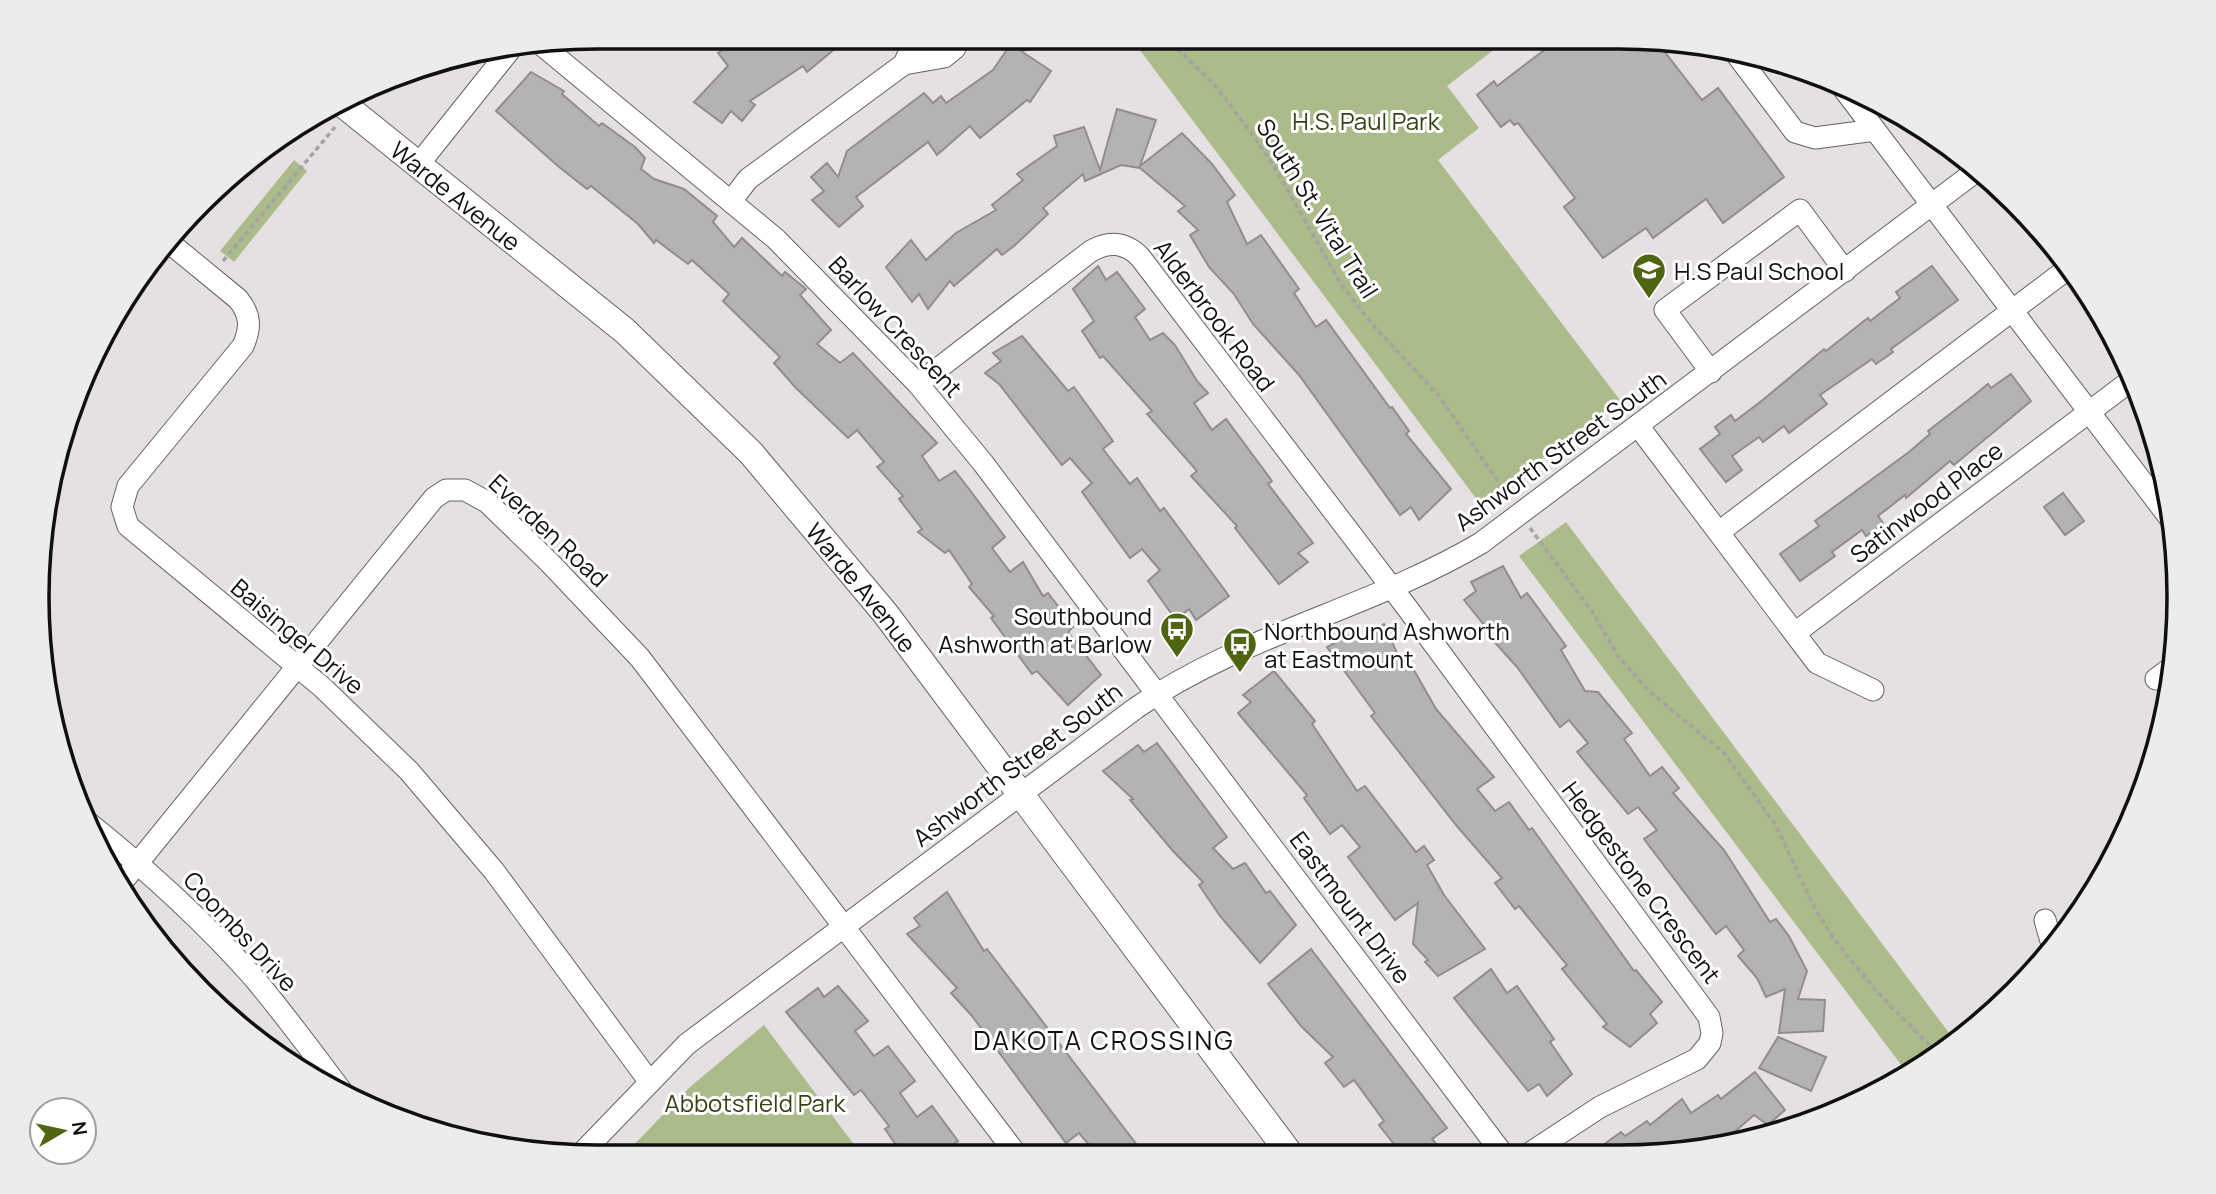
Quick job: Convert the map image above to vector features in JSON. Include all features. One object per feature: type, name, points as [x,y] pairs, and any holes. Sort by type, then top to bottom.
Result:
[{"type":"main road","name":"Warde Avenue","points":[[349,109],[625,331],[751,453],[853,572],[1283,1145]]},
{"type":"street","points":[[904,64],[911,49]]},
{"type":"street","points":[[732,200],[748,179],[904,64],[944,57],[954,49]]},
{"type":"street","name":"Barlow Crescent","points":[[549,51],[732,200],[838,299],[918,384],[983,463],[1157,692]]},
{"type":"street","points":[[418,165],[504,58]]},
{"type":"street","points":[[1744,64],[1795,132],[1815,138],[1875,130]]},
{"type":"street","points":[[1854,103],[1929,206],[2158,503]]},
{"type":"street","name":"Ashworth Street South","points":[[589,1145],[687,1044],[1157,692],[1210,664],[1391,586],[1481,542],[1969,176]]},
{"type":"street","points":[[1711,372],[1665,310],[1800,210],[1845,271]]},
{"type":"street","name":"Alderbrook Road","points":[[918,384],[1091,251],[1112,244],[1128,247],[1140,257],[1391,586]]},
{"type":"street","name":"Baisinger Drive","points":[[175,248],[245,307],[250,327],[243,346],[128,486],[122,507],[123,517],[135,534],[297,667],[409,771],[461,828],[649,1081]]},
{"type":"street","points":[[1719,532],[2061,274]]},
{"type":"street","name":"Satinwood Place","points":[[1795,633],[2124,385]]},
{"type":"street","points":[[1639,426],[1817,663],[1873,690]]},
{"type":"street","name":"Everden Road","points":[[126,877],[434,498],[454,489],[478,495],[550,562],[640,658],[1010,1145]]},
{"type":"street","name":"Hedgestone Crescent","points":[[1391,586],[1704,1007],[1711,1023],[1710,1043],[1696,1059],[1600,1107],[1542,1145]]},
{"type":"street","points":[[2157,679],[2161,676]]},
{"type":"street","name":"Eastmount Drive","points":[[1157,692],[1496,1145]]},
{"type":"street","name":"Coombs Drive","points":[[105,836],[137,863],[230,953],[307,1062]]},
{"type":"street","points":[[2045,920],[2050,936]]},
{"type":"path","name":"South St. Vital Trail","points":[[1178,49],[1214,84],[1254,138],[1275,168],[1341,284],[1371,323],[1439,396],[1512,503]]},
{"type":"path","points":[[210,276],[343,112]]},
{"type":"path","points":[[1530,527],[1591,610],[1618,656],[1650,692],[1724,752],[1775,824],[1814,907],[1834,939],[1877,992],[1931,1047]]},
{"type":"green space","name":"H.S. Paul Park","points":[[1139,49],[1495,49],[1447,86],[1479,128],[1438,160],[1620,400],[1481,505]]},
{"type":"green space","points":[[294,160],[307,171],[234,262],[220,251]]},
{"type":"green space","points":[[1566,522],[1950,1034],[1902,1066],[1519,556]]},
{"type":"green space","name":"Abbotsfield Park","points":[[764,1025],[854,1145],[634,1145],[690,1087]]},
{"type":"building","points":[[724,49],[835,49],[807,72],[803,66],[750,101],[755,105],[742,121],[731,111],[722,123],[694,102],[728,66],[718,53]]},
{"type":"building","points":[[1007,49],[1031,49],[1021,51],[1051,71],[1030,102],[1027,100],[980,138],[970,126],[937,155],[928,142],[856,197],[863,206],[839,227],[812,200],[824,191],[811,177],[827,163],[838,177],[847,151],[924,93],[933,103],[941,96],[946,103],[993,70]]},
{"type":"building","points":[[1546,49],[1664,51],[1702,100],[1718,88],[1784,177],[1723,223],[1706,199],[1653,238],[1646,228],[1603,258],[1564,207],[1575,198],[1518,123],[1514,125],[1510,120],[1501,127],[1477,95],[1494,81],[1497,86]]},
{"type":"building","points":[[531,72],[564,91],[562,94],[599,126],[602,123],[635,147],[645,158],[641,169],[654,179],[684,189],[717,216],[713,222],[734,247],[742,238],[782,276],[785,272],[806,289],[800,295],[831,330],[817,344],[840,363],[853,353],[937,443],[922,456],[939,481],[955,471],[1005,537],[992,548],[1010,572],[1023,562],[1043,596],[1048,593],[1073,627],[1068,632],[1101,675],[1068,705],[1037,671],[1032,674],[991,618],[994,616],[969,587],[972,584],[949,550],[945,553],[918,532],[922,529],[899,499],[903,496],[877,467],[884,462],[857,430],[848,438],[795,387],[774,363],[780,357],[723,301],[729,294],[692,260],[688,264],[656,240],[654,243],[638,224],[591,186],[587,189],[559,167],[496,111]]},
{"type":"building","points":[[1117,109],[1156,120],[1140,166],[1182,133],[1212,164],[1235,195],[1227,202],[1247,244],[1261,235],[1299,289],[1294,293],[1316,327],[1326,320],[1390,408],[1392,407],[1409,431],[1406,434],[1451,489],[1419,520],[1411,507],[1400,515],[1299,375],[1253,324],[1234,294],[1209,267],[1190,235],[1198,230],[1178,211],[1185,206],[1140,168],[1121,165],[1085,181],[1083,174],[1043,208],[1048,214],[1014,246],[1002,255],[997,249],[954,286],[950,281],[928,309],[919,294],[912,302],[886,267],[911,240],[926,260],[956,233],[996,210],[992,205],[1023,180],[1017,174],[1057,146],[1054,136],[1084,127],[1100,170]]},
{"type":"building","points":[[1098,266],[1106,280],[1117,272],[1145,309],[1135,317],[1150,340],[1163,333],[1175,345],[1197,381],[1208,393],[1194,403],[1212,430],[1226,419],[1272,481],[1268,484],[1313,543],[1298,553],[1308,562],[1279,584],[1235,528],[1237,526],[1191,476],[1197,471],[1147,414],[1152,411],[1103,356],[1100,358],[1082,331],[1094,321],[1073,289]]},
{"type":"building","points":[[1932,266],[1958,300],[1891,349],[1893,352],[1876,364],[1872,359],[1820,395],[1827,404],[1789,433],[1784,426],[1763,442],[1759,437],[1732,456],[1742,470],[1726,482],[1700,449],[1720,434],[1715,427],[1731,415],[1735,421],[1824,349],[1826,351],[1868,318],[1870,321],[1900,298],[1896,292]]},
{"type":"building","points":[[1022,336],[1068,391],[1074,387],[1113,441],[1103,449],[1130,484],[1137,478],[1160,511],[1164,508],[1229,596],[1196,620],[1189,609],[1176,620],[1148,581],[1160,570],[1142,549],[1130,558],[1082,492],[1092,483],[1070,458],[1062,465],[999,384],[985,373],[1001,361],[993,353]]},
{"type":"building","points":[[2011,374],[2031,401],[1954,465],[1950,461],[1906,498],[1905,495],[1878,516],[1883,523],[1866,536],[1862,530],[1832,552],[1835,556],[1800,581],[1780,554],[1819,526],[1815,521],[1909,452],[1930,434],[1928,431],[1988,384],[1991,388]]},
{"type":"building","points":[[2063,493],[2084,521],[2065,535],[2044,507]]},
{"type":"building","points":[[1503,566],[1521,598],[1527,593],[1566,646],[1561,650],[1585,691],[1598,692],[1632,733],[1624,739],[1650,776],[1662,767],[1679,788],[1673,793],[1724,850],[1770,922],[1776,919],[1789,936],[1807,971],[1798,999],[1825,1000],[1823,1031],[1779,1033],[1785,989],[1766,997],[1757,978],[1738,956],[1744,950],[1726,926],[1716,934],[1644,839],[1657,830],[1638,807],[1628,814],[1577,752],[1588,743],[1569,720],[1560,727],[1464,600],[1476,591],[1471,582]]},
{"type":"building","points":[[1384,624],[1401,662],[1407,658],[1436,709],[1494,777],[1477,789],[1495,811],[1509,802],[1529,830],[1532,828],[1634,971],[1636,970],[1662,1002],[1650,1014],[1657,1023],[1630,1047],[1603,1027],[1607,1024],[1562,969],[1567,965],[1519,906],[1515,909],[1495,883],[1502,878],[1456,825],[1371,716],[1375,713],[1327,647],[1356,632],[1362,638]]},
{"type":"building","points":[[1274,671],[1315,721],[1312,724],[1357,791],[1365,786],[1416,852],[1424,846],[1434,860],[1427,865],[1444,895],[1485,949],[1438,976],[1425,962],[1428,960],[1413,944],[1418,903],[1395,920],[1348,857],[1360,847],[1342,825],[1330,834],[1304,798],[1307,795],[1238,713],[1251,702],[1243,695]]},
{"type":"building","points":[[1157,743],[1227,837],[1213,848],[1233,869],[1245,863],[1266,893],[1270,891],[1296,925],[1260,963],[1220,916],[1199,885],[1203,882],[1130,800],[1133,799],[1103,771],[1138,745],[1144,752]]},
{"type":"building","points":[[947,892],[984,951],[987,949],[1137,1145],[1089,1145],[1079,1133],[1066,1143],[972,1016],[951,993],[957,988],[907,934],[920,926],[914,918]]},
{"type":"building","points":[[1311,949],[1447,1128],[1432,1139],[1437,1145],[1395,1145],[1379,1125],[1384,1121],[1354,1080],[1344,1087],[1325,1063],[1333,1057],[1301,1026],[1268,984]]},
{"type":"building","points":[[1491,969],[1507,993],[1517,986],[1554,1039],[1550,1042],[1572,1074],[1547,1096],[1539,1084],[1528,1091],[1454,998]]},
{"type":"building","points":[[838,986],[868,1021],[855,1031],[874,1056],[888,1046],[915,1081],[900,1093],[917,1117],[932,1106],[958,1141],[953,1145],[896,1145],[885,1129],[889,1126],[861,1090],[854,1095],[786,1012],[818,988],[824,997]]},
{"type":"building","points":[[1778,1037],[1826,1057],[1811,1091],[1759,1068]]},
{"type":"building","points":[[1755,1072],[1785,1110],[1767,1124],[1754,1115],[1734,1132],[1726,1134],[1655,1144],[1603,1145],[1621,1132],[1625,1136],[1647,1121],[1650,1125],[1682,1099],[1691,1113],[1718,1095],[1721,1099]]},
{"type":"place","name":"H.S Paul School","points":[[1649,300]]},
{"type":"place","name":"Southbound Ashworth at Barlow","points":[[1177,659]]},
{"type":"place","name":"Northbound Ashworth at Eastmount","points":[[1240,674]]},
{"type":"district","name":"DAKOTA CROSSING","points":[[1104,1040]]}]
